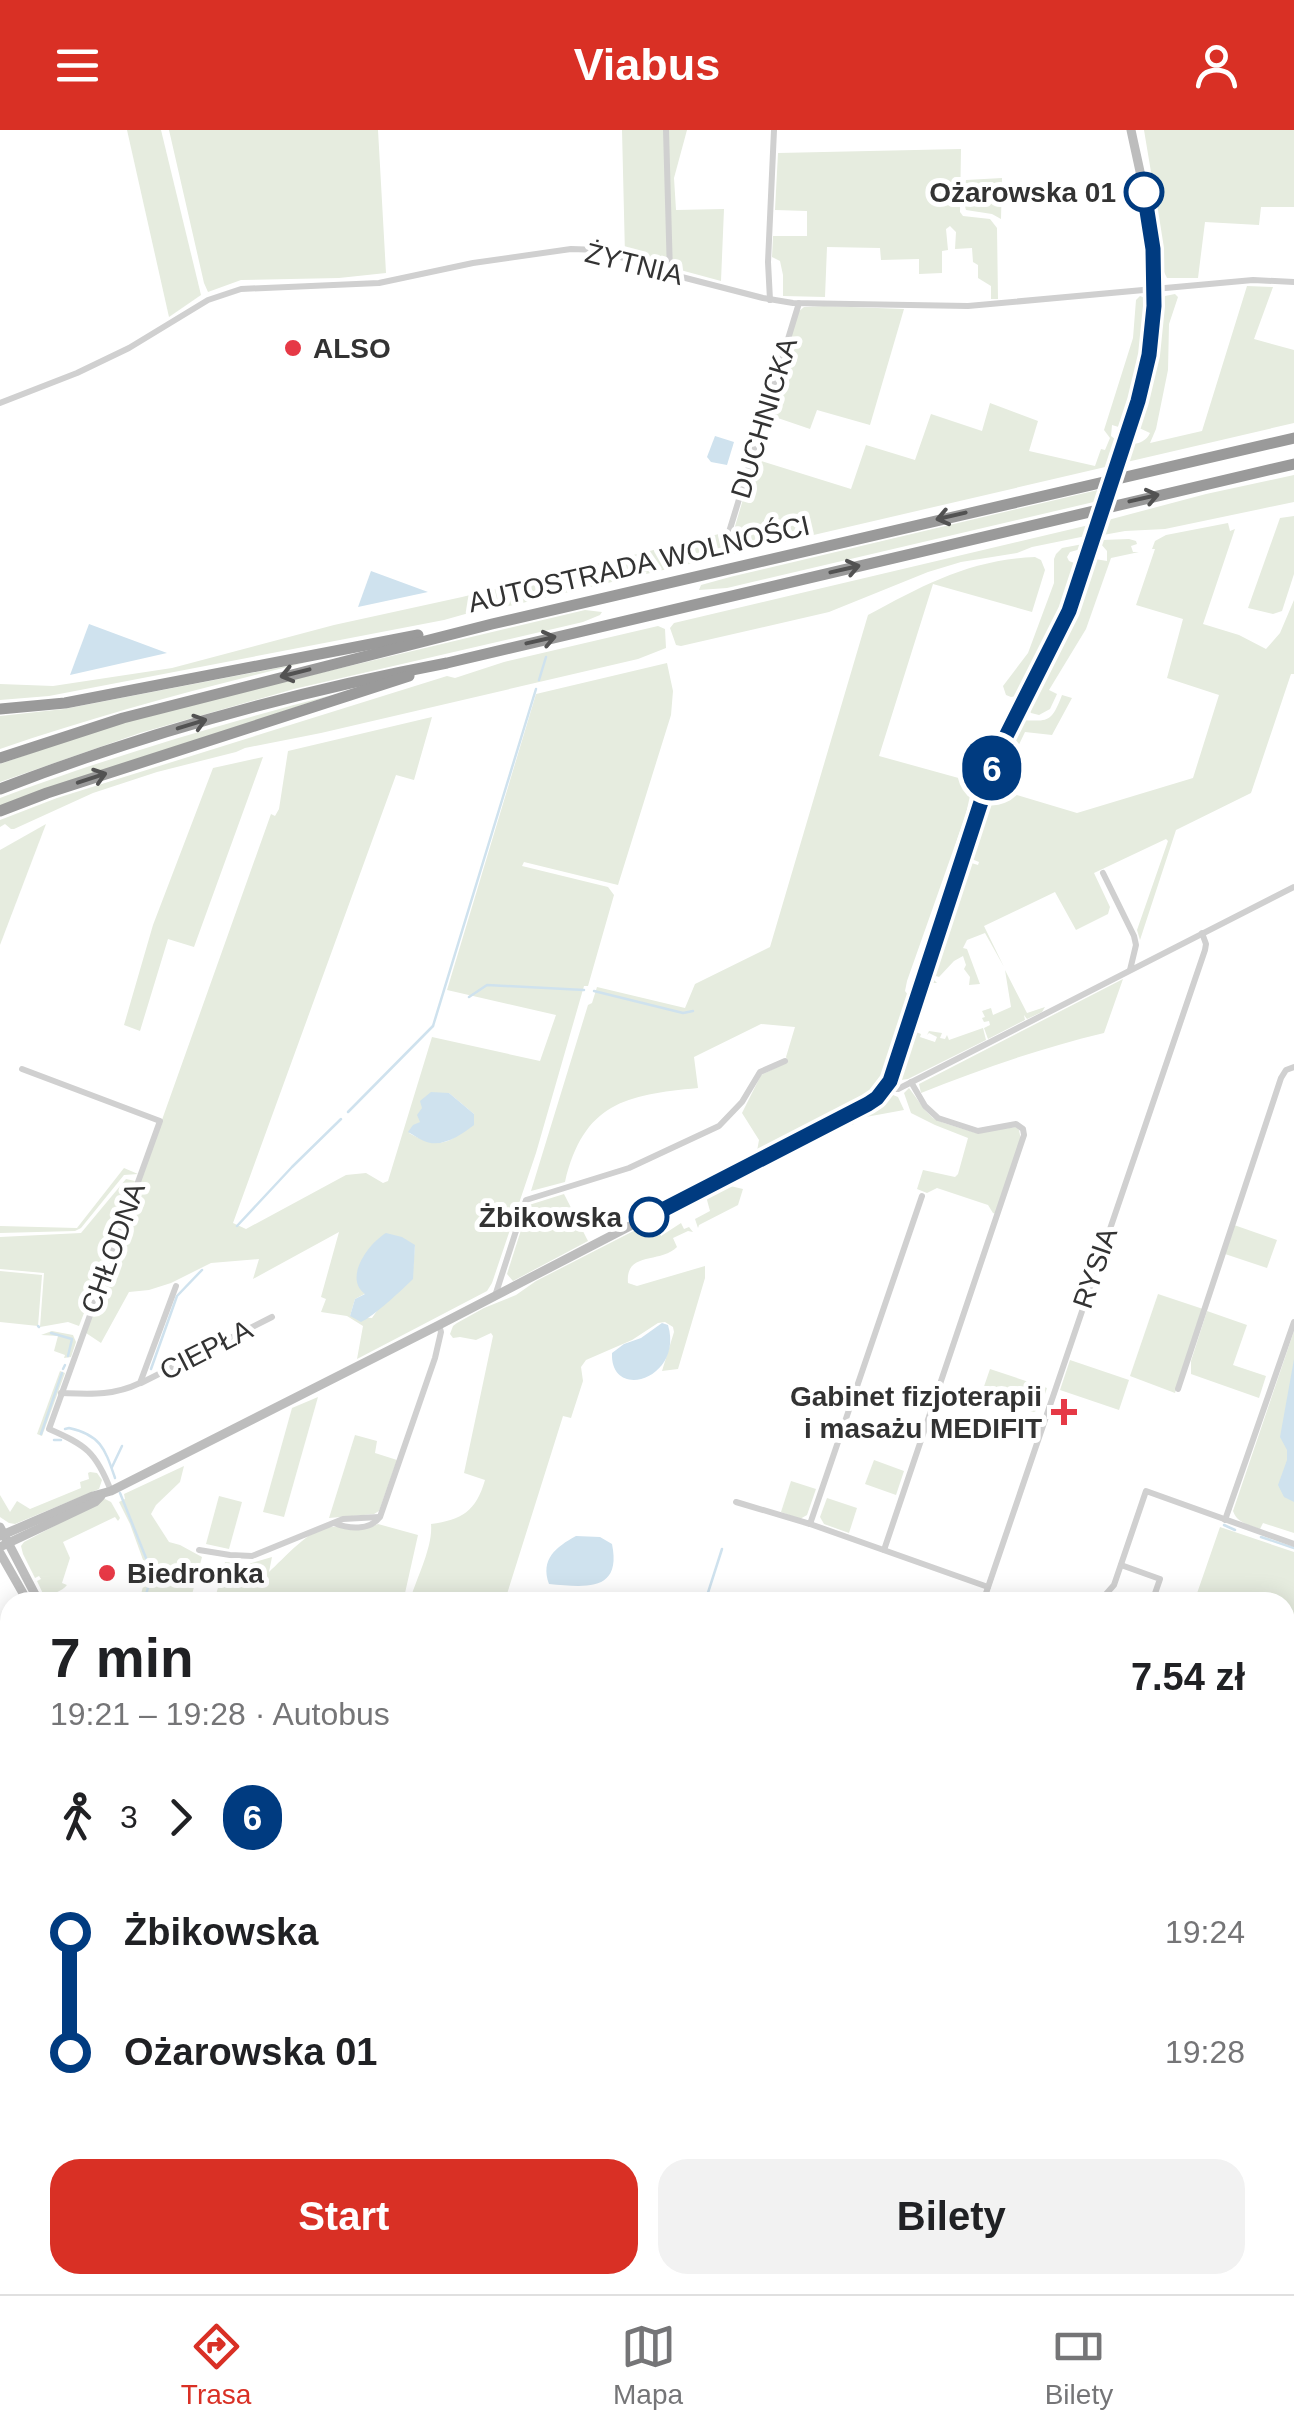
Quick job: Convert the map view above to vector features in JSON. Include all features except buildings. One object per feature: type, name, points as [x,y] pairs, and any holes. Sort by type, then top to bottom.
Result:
[{"type":"highway","name":"AUTOSTRADA WOLNOŚCI","points":[[0,758],[123,718],[492,624],[1294,438]]},
{"type":"highway","name":"AUTOSTRADA WOLNOŚCI","points":[[0,789],[56,767],[212,718],[363,679],[446,663],[1290,464]]},
{"type":"highway","points":[[0,709],[65,703],[492,624]]},
{"type":"highway","points":[[0,811],[446,663]]},
{"type":"main road","points":[[2,1540],[95,1502],[107,1492],[868,1104],[885,1090],[996,756],[1059,633],[1086,560],[1149,355],[1154,290],[1151,230],[1132,130]]},
{"type":"main road","points":[[2,1540],[24,1592]]},
{"type":"main road","points":[[2,1540],[33,1592]]},
{"type":"street","points":[[666,130],[670,274]]},
{"type":"street","points":[[770,300],[774,130]]},
{"type":"street","name":"ŻYTNIA","points":[[0,402],[78,373],[130,348],[208,300],[241,289],[379,283],[473,262],[571,249],[600,250],[670,274],[770,300],[798,303],[968,306],[1253,280],[1294,282]]},
{"type":"street","name":"DUCHNICKA","points":[[729,532],[798,303]]},
{"type":"street","points":[[1104,873],[1136,945],[1148,961]]},
{"type":"street","points":[[885,1090],[898,1089],[1294,887]]},
{"type":"street","name":"RYSIA","points":[[986,1592],[1206,947],[1202,933]]},
{"type":"street","points":[[1129,971],[1136,945]]},
{"type":"street","points":[[495,1296],[526,1200],[629,1168],[719,1126],[742,1102],[760,1072],[784,1060]]},
{"type":"street","points":[[1178,1389],[1282,1074],[1294,1067]]},
{"type":"street","name":"CHŁODNA","points":[[22,1069],[160,1121],[49,1429],[88,1450],[99,1464],[107,1492]]},
{"type":"street","points":[[884,1550],[1021,1146],[1023,1129],[1016,1124],[975,1130],[938,1118],[925,1106],[911,1082]]},
{"type":"street","points":[[810,1524],[922,1196]]},
{"type":"street","name":"CIEPŁA","points":[[140,1383],[176,1286]]},
{"type":"street","name":"CIEPŁA","points":[[61,1393],[118,1392],[272,1317]]},
{"type":"street","points":[[1225,1520],[1294,1322]]},
{"type":"street","points":[[199,1550],[252,1556],[334,1522],[342,1526],[374,1524],[380,1517],[434,1358],[441,1332],[439,1325]]},
{"type":"street","points":[[1108,1592],[1146,1490],[1294,1544]]},
{"type":"street","points":[[736,1502],[988,1587]]},
{"type":"street","points":[[1121,1565],[1160,1579],[1155,1592]]},
{"type":"shaded area","points":[[127,130],[161,130],[201,295],[169,317]]},
{"type":"shaded area","points":[[169,130],[378,130],[386,273],[241,280],[208,292]]},
{"type":"shaded area","points":[[622,130],[687,130],[674,178],[676,210],[724,209],[721,281],[625,255]]},
{"type":"shaded area","points":[[1144,130],[1294,130],[1294,207],[1261,207],[1259,225],[1205,222],[1198,278],[1167,278]]},
{"type":"shaded area","points":[[961,149],[960,212],[963,216],[990,219],[997,228],[998,299],[991,299],[991,286],[978,278],[972,248],[955,249],[956,232],[950,226],[946,229],[948,250],[942,251],[942,273],[919,274],[919,259],[881,260],[880,248],[827,247],[825,297],[783,296],[780,261],[772,257],[773,236],[807,236],[807,211],[775,210],[778,153]]},
{"type":"shaded area","points":[[1002,178],[1001,219],[966,210],[966,180]]},
{"type":"shaded area","points":[[1247,286],[1273,287],[1254,339],[1294,350],[1294,423],[488,611],[49,696],[0,700],[0,684],[53,686],[172,668],[334,625],[733,533],[755,459],[851,489],[866,445],[915,460],[931,414],[982,431],[990,403],[1038,421],[1029,451],[1095,466],[1110,438],[1104,430],[1133,338],[1136,300],[1140,296],[1148,302],[1139,368],[1122,428],[1112,425],[1111,436],[1132,444],[1143,441],[1150,433],[1137,427],[1158,344],[1161,302],[1165,296],[1175,294],[1178,297],[1169,324],[1168,370],[1150,443],[1202,431]]},
{"type":"shaded area","points":[[804,307],[904,309],[870,425],[817,410],[810,429],[769,415],[797,313]]},
{"type":"shaded area","points":[[1294,475],[1294,502],[1165,529],[1103,535],[1108,520]]},
{"type":"shaded area","points":[[1102,489],[1098,501],[727,588],[699,590],[701,585],[730,577]]},
{"type":"shaded area","points":[[1294,516],[1294,574],[1282,611],[1273,614],[1248,608],[1280,518]]},
{"type":"shaded area","points":[[1228,523],[1230,531],[1235,529],[1203,624],[1239,635],[1266,649],[1280,633],[1294,600],[1294,674],[1251,793],[1176,830],[1140,940],[1137,930],[1166,839],[1094,873],[1110,907],[1108,914],[1076,930],[1055,892],[984,926],[1004,967],[985,933],[967,940],[963,948],[967,949],[980,984],[969,985],[963,956],[933,979],[937,983],[931,983],[968,862],[979,862],[969,858],[988,800],[995,801],[989,796],[1001,762],[1009,765],[1000,785],[1003,791],[1077,813],[1193,778],[1219,695],[1167,678],[1183,619],[1136,605],[1155,541],[1166,535]]},
{"type":"shaded area","points":[[1089,525],[1086,536],[961,562],[829,612],[681,646],[676,645],[670,628],[674,623]]},
{"type":"shaded area","points":[[1129,539],[1137,544],[1131,546],[1133,552],[1139,552],[1111,558],[1086,629],[1049,690],[1057,694],[1050,709],[1039,715],[1031,713],[1027,707],[1064,637],[1095,559],[1107,561],[1102,540]]},
{"type":"shaded area","points":[[1083,544],[1067,557],[1077,564],[1070,589],[1026,681],[1018,696],[1006,695],[1003,686],[1028,653],[1054,583],[1056,554],[1062,548]]},
{"type":"shaded area","points":[[1035,557],[1045,570],[1032,612],[933,584],[879,756],[973,782],[966,814],[907,981],[908,995],[891,1053],[875,1092],[757,1151],[759,1140],[742,1113],[761,1075],[788,1062],[795,1027],[761,1024],[694,1057],[698,1088],[649,1095],[611,1108],[584,1135],[565,1182],[531,1191],[588,1005],[597,987],[685,1008],[695,984],[770,947],[868,615],[928,584],[968,569]]},
{"type":"shaded area","points":[[585,610],[602,612],[583,622],[294,689],[140,733],[0,782],[0,764],[101,729]]},
{"type":"shaded area","points":[[658,626],[665,629],[666,648],[638,659],[245,748],[93,793],[14,829],[5,824],[0,827],[0,820],[57,798],[447,676],[455,678],[504,662]]},
{"type":"shaded area","points":[[308,662],[153,702],[0,749],[0,716],[64,709]]},
{"type":"shaded area","points":[[667,663],[673,691],[671,715],[618,885],[524,862],[522,866],[608,887],[614,895],[536,1153],[487,1291],[357,1359],[363,1326],[347,1316],[321,1312],[326,1299],[321,1297],[339,1232],[253,1279],[259,1259],[211,1263],[171,1283],[129,1292],[101,1343],[86,1333],[271,814],[275,816],[279,809],[288,751],[432,717],[414,780],[396,775],[233,1223],[246,1229],[346,1175],[366,1173],[383,1183],[388,1181],[432,1037],[540,1061],[556,1015],[447,990],[536,694]],"holes":[[[449,1093],[474,1114],[461,1132],[438,1143],[409,1133],[421,1122],[422,1108]],[[415,1245],[412,1279],[381,1305],[372,1318],[350,1316],[355,1299]]]},
{"type":"shaded area","points":[[332,695],[0,806],[0,798],[82,769]]},
{"type":"shaded area","points":[[1062,695],[1072,698],[1052,735],[1025,732],[1012,759],[1003,755],[1020,720],[1047,719]]},
{"type":"shaded area","points":[[263,757],[194,947],[168,939],[140,1031],[124,1025],[153,925],[213,768]]},
{"type":"shaded area","points":[[46,824],[0,945],[0,850]]},
{"type":"shaded area","points":[[1005,970],[1027,1013],[1045,1007],[1027,1019],[1024,1015],[1025,1020],[988,1039],[984,1028],[990,1025],[989,1021],[984,1022],[982,1011],[991,1008],[993,1015],[1011,1007]]},
{"type":"shaded area","points":[[1123,979],[1104,1033],[1011,1060],[921,1093],[919,1084]]},
{"type":"shaded area","points":[[983,1028],[986,1040],[908,1079],[898,1077],[911,1030],[935,1042],[937,1037],[927,1035],[929,1031],[942,1033],[940,1038],[947,1035],[949,1040]]},
{"type":"shaded area","points":[[909,1088],[933,1118],[944,1123],[976,1133],[1016,1127],[1019,1130],[1021,1140],[996,1214],[988,1205],[937,1188],[927,1193],[917,1189],[923,1170],[955,1177],[958,1174],[968,1138],[911,1113],[904,1093]]},
{"type":"shaded area","points":[[893,1095],[904,1110],[855,1119],[853,1125],[848,1119]]},
{"type":"shaded area","points":[[124,1168],[138,1174],[124,1175],[81,1228],[0,1233],[0,1226],[77,1228]]},
{"type":"shaded area","points":[[126,1179],[135,1181],[79,1326],[68,1322],[40,1327],[44,1273],[0,1269],[0,1237],[81,1233]]},
{"type":"shaded area","points":[[726,1185],[743,1189],[738,1205],[698,1228],[695,1219],[710,1211],[708,1194]]},
{"type":"shaded area","points":[[564,1194],[588,1241],[513,1281],[507,1274],[529,1205]]},
{"type":"shaded area","points":[[653,1221],[661,1236],[681,1223],[693,1232],[673,1238],[677,1247],[670,1252],[632,1266],[628,1283],[637,1286],[705,1266],[705,1278],[678,1369],[662,1371],[674,1332],[665,1322],[586,1360],[581,1367],[583,1381],[571,1418],[563,1416],[508,1592],[413,1592],[430,1541],[431,1524],[466,1512],[485,1480],[464,1473],[493,1336],[491,1333],[476,1340],[453,1338],[453,1326]]},
{"type":"shaded area","points":[[1234,1225],[1277,1240],[1267,1268],[1225,1254]]},
{"type":"shaded area","points":[[0,1271],[42,1275],[38,1326],[0,1322]]},
{"type":"shaded area","points":[[1158,1294],[1203,1309],[1175,1393],[1130,1376]]},
{"type":"shaded area","points":[[1207,1311],[1247,1325],[1233,1365],[1266,1376],[1259,1398],[1191,1374],[1191,1361]]},
{"type":"shaded area","points":[[52,1331],[73,1335],[76,1342],[71,1357],[64,1358],[65,1355],[54,1351],[58,1336],[41,1335]]},
{"type":"shaded area","points":[[1294,1331],[1294,1533],[1263,1523],[1260,1529],[1240,1521],[1233,1511]]},
{"type":"shaded area","points":[[1070,1360],[1129,1380],[1119,1410],[1060,1390]]},
{"type":"shaded area","points":[[990,1369],[1047,1388],[1040,1409],[1034,1412],[980,1398]]},
{"type":"shaded area","points":[[60,1371],[65,1373],[42,1436],[37,1434]]},
{"type":"shaded area","points":[[318,1397],[284,1517],[263,1512],[292,1408]]},
{"type":"shaded area","points":[[355,1435],[377,1441],[375,1453],[397,1460],[379,1511],[329,1518]]},
{"type":"shaded area","points":[[874,1460],[904,1471],[896,1495],[865,1484]]},
{"type":"shaded area","points":[[184,1466],[180,1482],[151,1514],[169,1542],[202,1557],[193,1592],[142,1592],[147,1571],[119,1502],[125,1499],[124,1494]]},
{"type":"shaded area","points":[[90,1472],[97,1473],[102,1480],[99,1489],[15,1524],[0,1517],[0,1495],[10,1512],[17,1501],[30,1509],[81,1488],[80,1482],[89,1479]]},
{"type":"shaded area","points":[[791,1481],[816,1489],[807,1515],[800,1519],[781,1512]]},
{"type":"shaded area","points":[[219,1496],[242,1502],[229,1549],[206,1544]]},
{"type":"shaded area","points":[[827,1498],[857,1508],[849,1533],[824,1524],[820,1517]]},
{"type":"shaded area","points":[[105,1499],[120,1518],[63,1542],[70,1558],[62,1583],[67,1585],[56,1592],[42,1592],[37,1581],[41,1579],[35,1578],[23,1554],[24,1542]]},
{"type":"shaded area","points":[[378,1524],[418,1535],[405,1592],[217,1592],[225,1562],[248,1564],[272,1557],[269,1572],[321,1529]]},
{"type":"shaded area","points":[[1220,1527],[1294,1552],[1294,1592],[1197,1592]]},
{"type":"water","points":[[715,436],[734,442],[727,465],[711,462],[707,457]]},
{"type":"water","points":[[371,571],[428,592],[358,607]]},
{"type":"water","points":[[89,624],[167,653],[70,675]]},
{"type":"water","points":[[431,1092],[449,1093],[474,1114],[474,1125],[457,1137],[437,1143],[408,1132],[420,1122],[420,1101]]},
{"type":"water","points":[[386,1233],[415,1245],[413,1279],[361,1322],[350,1316],[355,1299],[365,1294],[359,1287],[357,1270],[372,1244]]},
{"type":"water","points":[[662,1323],[668,1325],[670,1344],[666,1359],[645,1378],[622,1377],[614,1368],[612,1353]]},
{"type":"water","points":[[1294,1359],[1294,1502],[1284,1497],[1278,1485],[1287,1460],[1280,1437]]},
{"type":"water","points":[[576,1536],[600,1537],[612,1544],[611,1571],[597,1584],[549,1584],[548,1561]]},
{"type":"waterway","points":[[567,587],[571,573]]},
{"type":"waterway","points":[[539,680],[546,657]]},
{"type":"waterway","points":[[433,1026],[536,689]]},
{"type":"waterway","points":[[469,997],[487,985],[584,990]]},
{"type":"waterway","points":[[594,991],[683,1013],[693,1011]]},
{"type":"waterway","points":[[348,1112],[433,1026]]},
{"type":"waterway","points":[[237,1226],[341,1119]]},
{"type":"waterway","points":[[151,1369],[177,1296],[202,1270]]},
{"type":"waterway","points":[[51,1333],[72,1339],[68,1356]]},
{"type":"waterway","points":[[63,1369],[65,1365]]},
{"type":"waterway","points":[[41,1434],[62,1373]]},
{"type":"waterway","points":[[65,1429],[95,1439],[115,1478]]},
{"type":"waterway","points":[[54,1440],[61,1440]]},
{"type":"waterway","points":[[112,1467],[122,1446]]},
{"type":"waterway","points":[[120,1493],[152,1573],[147,1592]]},
{"type":"waterway","points":[[1224,1525],[1235,1530]]},
{"type":"waterway","points":[[1261,1537],[1294,1548]]},
{"type":"waterway","points":[[708,1592],[722,1549]]},
{"type":"bus line","name":"6","points":[[649,1217],[868,1104],[890,1081],[996,756],[1069,611],[1138,401],[1149,355],[1154,306],[1153,249],[1144,192]]},
{"type":"place","name":"Ożarowska 01","points":[[1144,192]]},
{"type":"place","name":"ALSO","points":[[293,348]]},
{"type":"place","name":"Żbikowska","points":[[649,1217]]},
{"type":"place","name":"Gabinet fizjoterapii i masażu MEDIFIT","points":[[1064,1412]]},
{"type":"place","name":"Biedronka","points":[[107,1573]]}]
